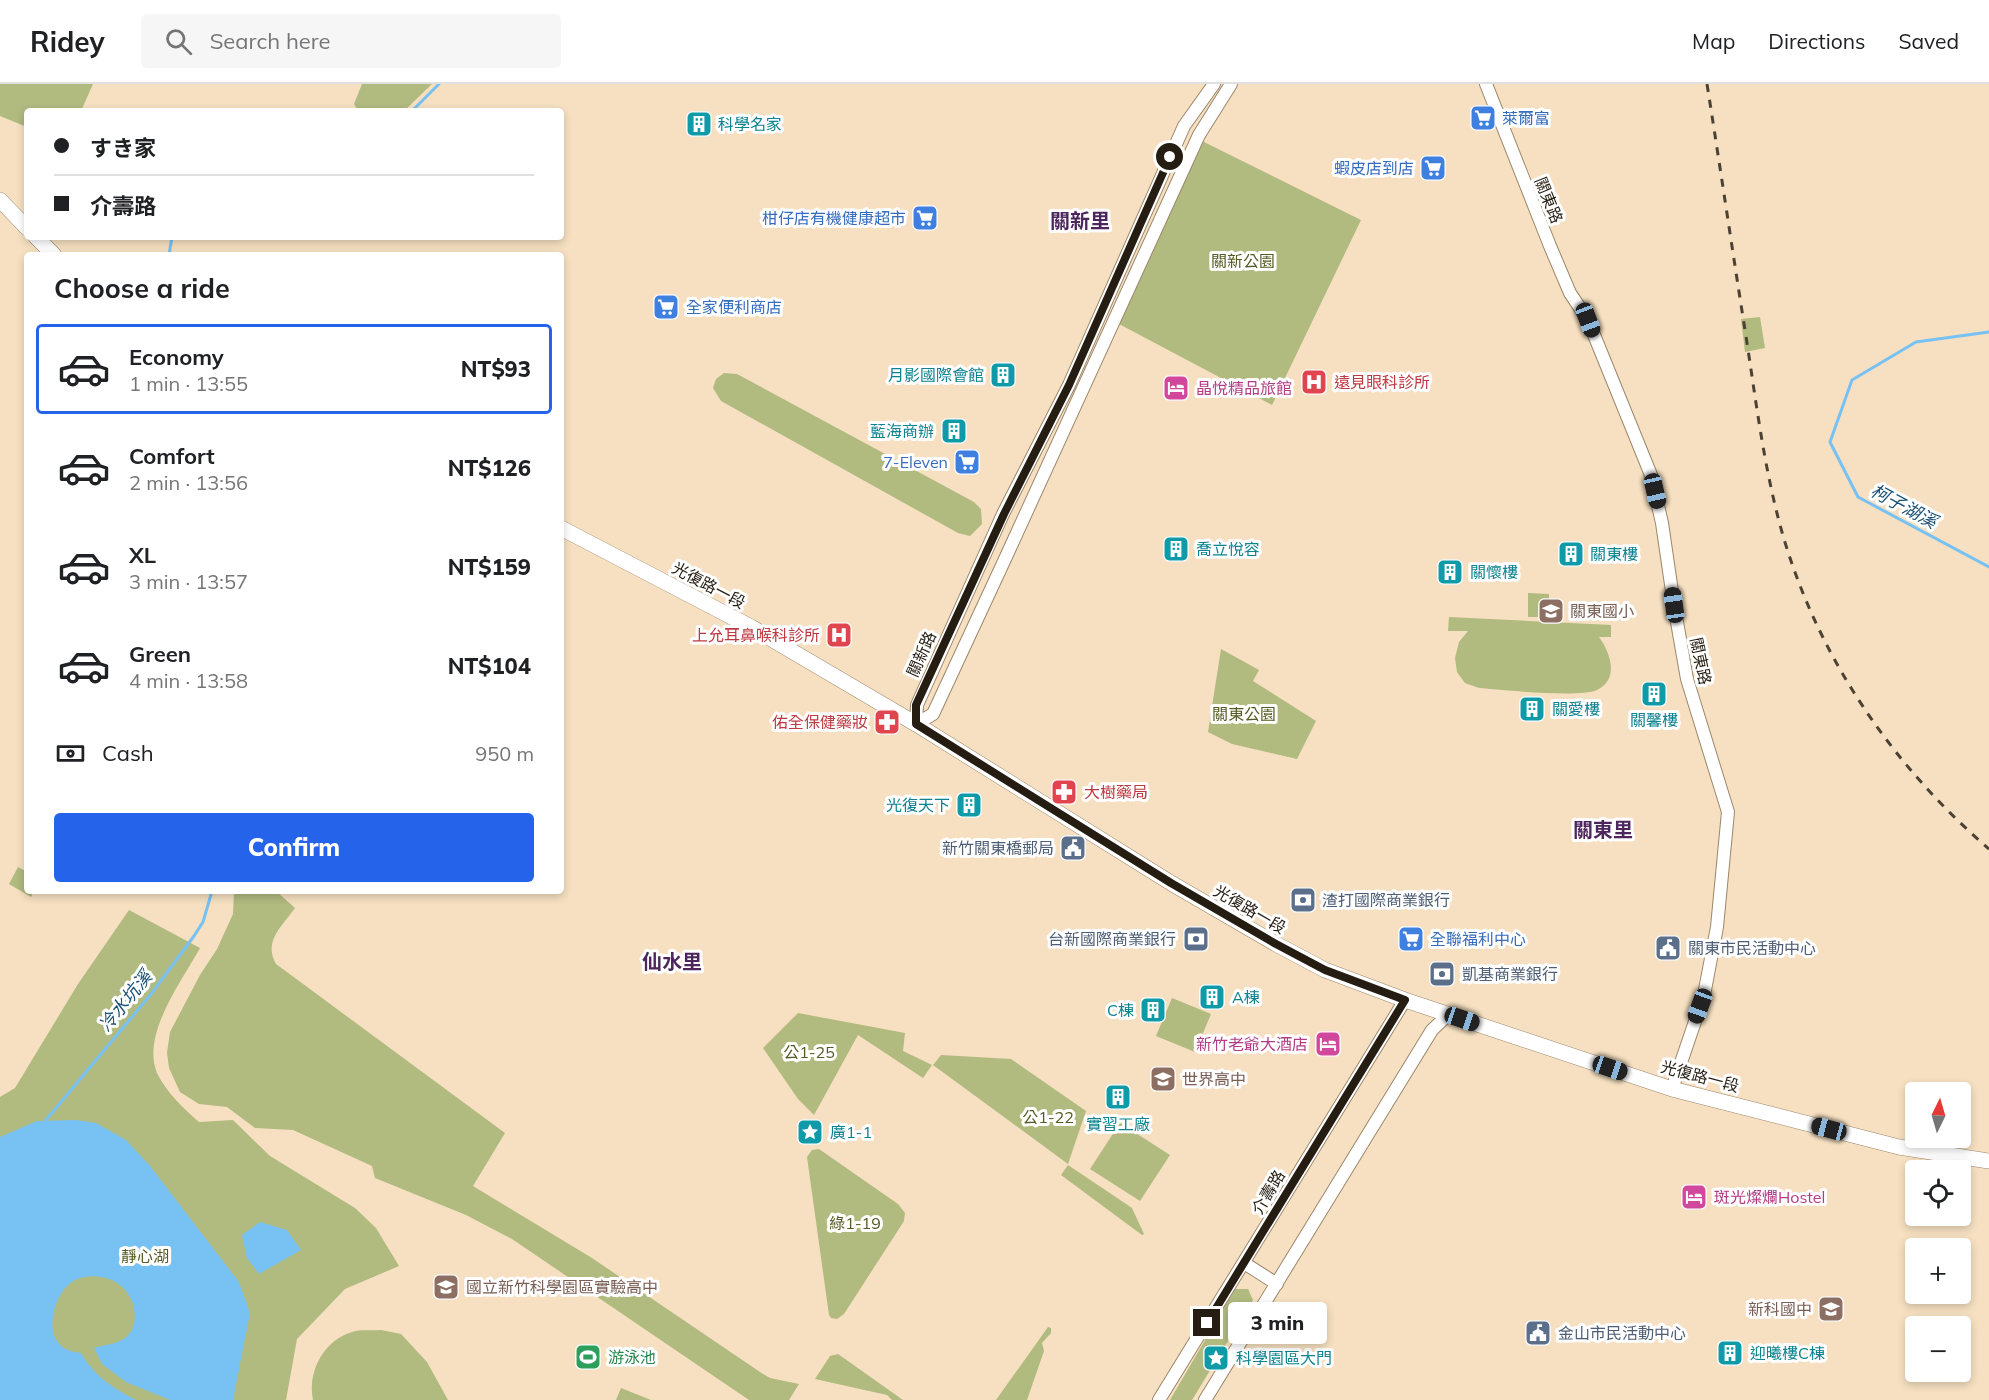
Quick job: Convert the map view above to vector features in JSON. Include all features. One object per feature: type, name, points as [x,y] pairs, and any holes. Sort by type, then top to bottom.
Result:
[{"type":"main road","points":[[0,200],[24,225]]},
{"type":"main road","points":[[39,240],[51,252]]},
{"type":"main road","name":"光復路一段","points":[[564,530],[751,627],[916,724],[1171,883],[1325,970],[1405,1000],[1672,1089],[1899,1147],[1989,1161]]},
{"type":"street","name":"關新路","points":[[916,724],[916,705],[991,540],[1069,385],[1184,126],[1214,84]]},
{"type":"street","points":[[916,724],[933,714],[1199,135],[1231,84]]},
{"type":"street","name":"關東路","points":[[1486,84],[1550,246],[1570,292],[1588,320],[1651,475],[1662,523],[1687,679],[1728,812],[1717,927],[1704,995],[1672,1089]]},
{"type":"street","name":"介壽路","points":[[1159,1400],[1405,1000]]},
{"type":"street","points":[[1205,1400],[1432,1030],[1449,1014]]},
{"type":"street","points":[[1244,1263],[1277,1284]]},
{"type":"green space","points":[[0,84],[93,84],[82,108],[24,108],[24,126],[0,116]]},
{"type":"green space","points":[[362,84],[432,84],[407,108],[356,108],[354,104]]},
{"type":"green space","name":"關新公園","points":[[1200,140],[1361,220],[1272,405],[1119,324]]},
{"type":"green space","points":[[1760,317],[1765,348],[1745,352],[1741,319]]},
{"type":"green space","points":[[724,373],[737,374],[974,502],[981,509],[982,524],[970,536],[958,533],[721,401],[713,388],[716,379]]},
{"type":"green space","points":[[1528,593],[1549,594],[1549,617],[1528,617]]},
{"type":"green space","points":[[1449,617],[1611,625],[1611,637],[1599,637],[1607,650],[1611,665],[1609,679],[1597,690],[1574,693],[1479,688],[1465,683],[1457,672],[1455,658],[1459,642],[1468,631],[1448,631]]},
{"type":"green space","name":"關東公園","points":[[1221,649],[1259,670],[1253,681],[1316,721],[1297,759],[1232,744],[1208,732]]},
{"type":"green space","points":[[18,867],[24,870],[24,893],[9,884]]},
{"type":"green space","points":[[234,894],[279,894],[295,908],[273,941],[273,956],[276,964],[505,1133],[473,1186],[592,1258],[760,1372],[770,1378],[799,1384],[789,1400],[749,1400],[512,1239],[466,1215],[375,1178],[372,1166],[293,1130],[255,1128],[227,1107],[199,1104],[180,1092],[169,1068],[167,1053],[170,1032],[200,975],[217,949],[233,914]]},
{"type":"green space","name":"靜心湖","points":[[129,910],[200,948],[166,1008],[154,1042],[157,1073],[165,1087],[199,1122],[233,1120],[270,1156],[355,1208],[376,1228],[399,1266],[345,1289],[297,1339],[286,1400],[0,1400],[0,1097],[15,1088],[78,984]]},
{"type":"green space","points":[[1172,998],[1211,1014],[1195,1052],[1156,1036]]},
{"type":"green space","name":"公1-25","points":[[798,1013],[905,1033],[903,1051],[932,1065],[923,1078],[858,1035],[814,1115],[798,1099],[763,1048]]},
{"type":"green space","name":"公1-22","points":[[941,1055],[1011,1059],[1086,1111],[1068,1164],[933,1065]]},
{"type":"green space","points":[[1120,1123],[1170,1155],[1140,1201],[1090,1169]]},
{"type":"green space","name":"綠1-19","points":[[819,1149],[898,1204],[905,1213],[904,1221],[844,1314],[837,1319],[829,1315],[807,1157],[812,1150]]},
{"type":"green space","points":[[1068,1165],[1132,1208],[1144,1234],[1142,1235],[1061,1175]]},
{"type":"green space","points":[[1235,1289],[1248,1289],[1253,1300],[1192,1400],[1170,1400]]},
{"type":"green space","points":[[1048,1327],[1051,1328],[1051,1333],[1042,1343],[1044,1351],[1027,1400],[996,1400]]},
{"type":"green space","points":[[381,1330],[401,1334],[427,1362],[448,1400],[313,1400],[315,1368],[333,1342],[352,1332]]},
{"type":"green space","points":[[838,1354],[903,1400],[892,1400],[887,1395],[815,1379],[830,1356]]},
{"type":"green space","points":[[621,1388],[651,1400],[616,1400]]},
{"type":"water","name":"靜心湖","points":[[76,1120],[96,1123],[126,1140],[150,1166],[239,1282],[250,1313],[233,1400],[170,1400],[126,1382],[102,1364],[94,1348],[125,1338],[133,1326],[135,1312],[130,1298],[121,1286],[109,1279],[94,1276],[73,1281],[62,1293],[57,1301],[52,1320],[55,1338],[68,1350],[81,1353],[105,1381],[136,1400],[0,1400],[0,1137],[37,1121]]},
{"type":"water","points":[[260,1222],[287,1230],[301,1250],[259,1274],[247,1258],[242,1235]]},
{"type":"waterway","name":"冷水坑溪","points":[[415,108],[439,84]]},
{"type":"waterway","name":"冷水坑溪","points":[[170,252],[172,240]]},
{"type":"waterway","name":"柯子湖溪","points":[[1989,332],[1916,342],[1852,380],[1830,442],[1858,497],[1989,567]]},
{"type":"waterway","name":"冷水坑溪","points":[[46,1120],[151,994],[194,936],[203,922],[211,894]]},
{"type":"railway","points":[[1707,84],[1766,461],[1777,513],[1799,584],[1818,627],[1864,709],[1922,783],[1989,849]]},
{"type":"place","name":"萊爾富","points":[[1483,118]]},
{"type":"place","name":"科學名家","points":[[699,124]]},
{"type":"place","name":"蝦皮店到店","points":[[1433,168]]},
{"type":"place","name":"柑仔店有機健康超市","points":[[925,218]]},
{"type":"place","name":"全家便利商店","points":[[666,307]]},
{"type":"place","name":"月影國際會館","points":[[1003,375]]},
{"type":"place","name":"遠見眼科診所","points":[[1314,382]]},
{"type":"place","name":"晶悅精品旅館","points":[[1176,388]]},
{"type":"place","name":"藍海商辦","points":[[954,431]]},
{"type":"place","name":"7-Eleven","points":[[967,462]]},
{"type":"place","name":"喬立悅容","points":[[1176,549]]},
{"type":"place","name":"關東樓","points":[[1571,554]]},
{"type":"place","name":"關懷樓","points":[[1450,572]]},
{"type":"place","name":"關東國小","points":[[1551,611]]},
{"type":"place","name":"上允耳鼻喉科診所","points":[[839,635]]},
{"type":"place","name":"關馨樓","points":[[1654,694]]},
{"type":"place","name":"關愛樓","points":[[1532,709]]},
{"type":"place","name":"佑全保健藥妝","points":[[887,722]]},
{"type":"place","name":"大樹藥局","points":[[1064,792]]},
{"type":"place","name":"光復天下","points":[[969,805]]},
{"type":"place","name":"新竹關東橋郵局","points":[[1073,848]]},
{"type":"place","name":"渣打國際商業銀行","points":[[1303,900]]},
{"type":"place","name":"台新國際商業銀行","points":[[1196,939]]},
{"type":"place","name":"全聯福利中心","points":[[1411,939]]},
{"type":"place","name":"關東市民活動中心","points":[[1668,948]]},
{"type":"place","name":"凱基商業銀行","points":[[1442,974]]},
{"type":"place","name":"A棟","points":[[1212,997]]},
{"type":"place","name":"C棟","points":[[1153,1010]]},
{"type":"place","name":"新竹老爺大酒店","points":[[1328,1044]]},
{"type":"place","name":"世界高中","points":[[1163,1079]]},
{"type":"place","name":"實習工廠","points":[[1118,1097]]},
{"type":"place","name":"廣1-1","points":[[810,1132]]},
{"type":"place","name":"斑光燦爛Hostel","points":[[1694,1197]]},
{"type":"place","name":"國立新竹科學園區實驗高中","points":[[446,1287]]},
{"type":"place","name":"新科國中","points":[[1831,1309]]},
{"type":"place","name":"金山市民活動中心","points":[[1538,1333]]},
{"type":"place","name":"迎曦樓C棟","points":[[1730,1353]]},
{"type":"place","name":"游泳池","points":[[588,1357]]},
{"type":"place","name":"科學園區大門","points":[[1216,1358]]},
{"type":"district","name":"關新里","points":[[1080,220]]},
{"type":"district","name":"關東里","points":[[1603,829]]},
{"type":"district","name":"仙水里","points":[[672,961]]},
{"type":"route","points":[[1170,157],[1069,385],[1004,514],[916,705],[916,724],[1171,883],[1276,944],[1325,970],[1405,1000],[1207,1323]]}]
